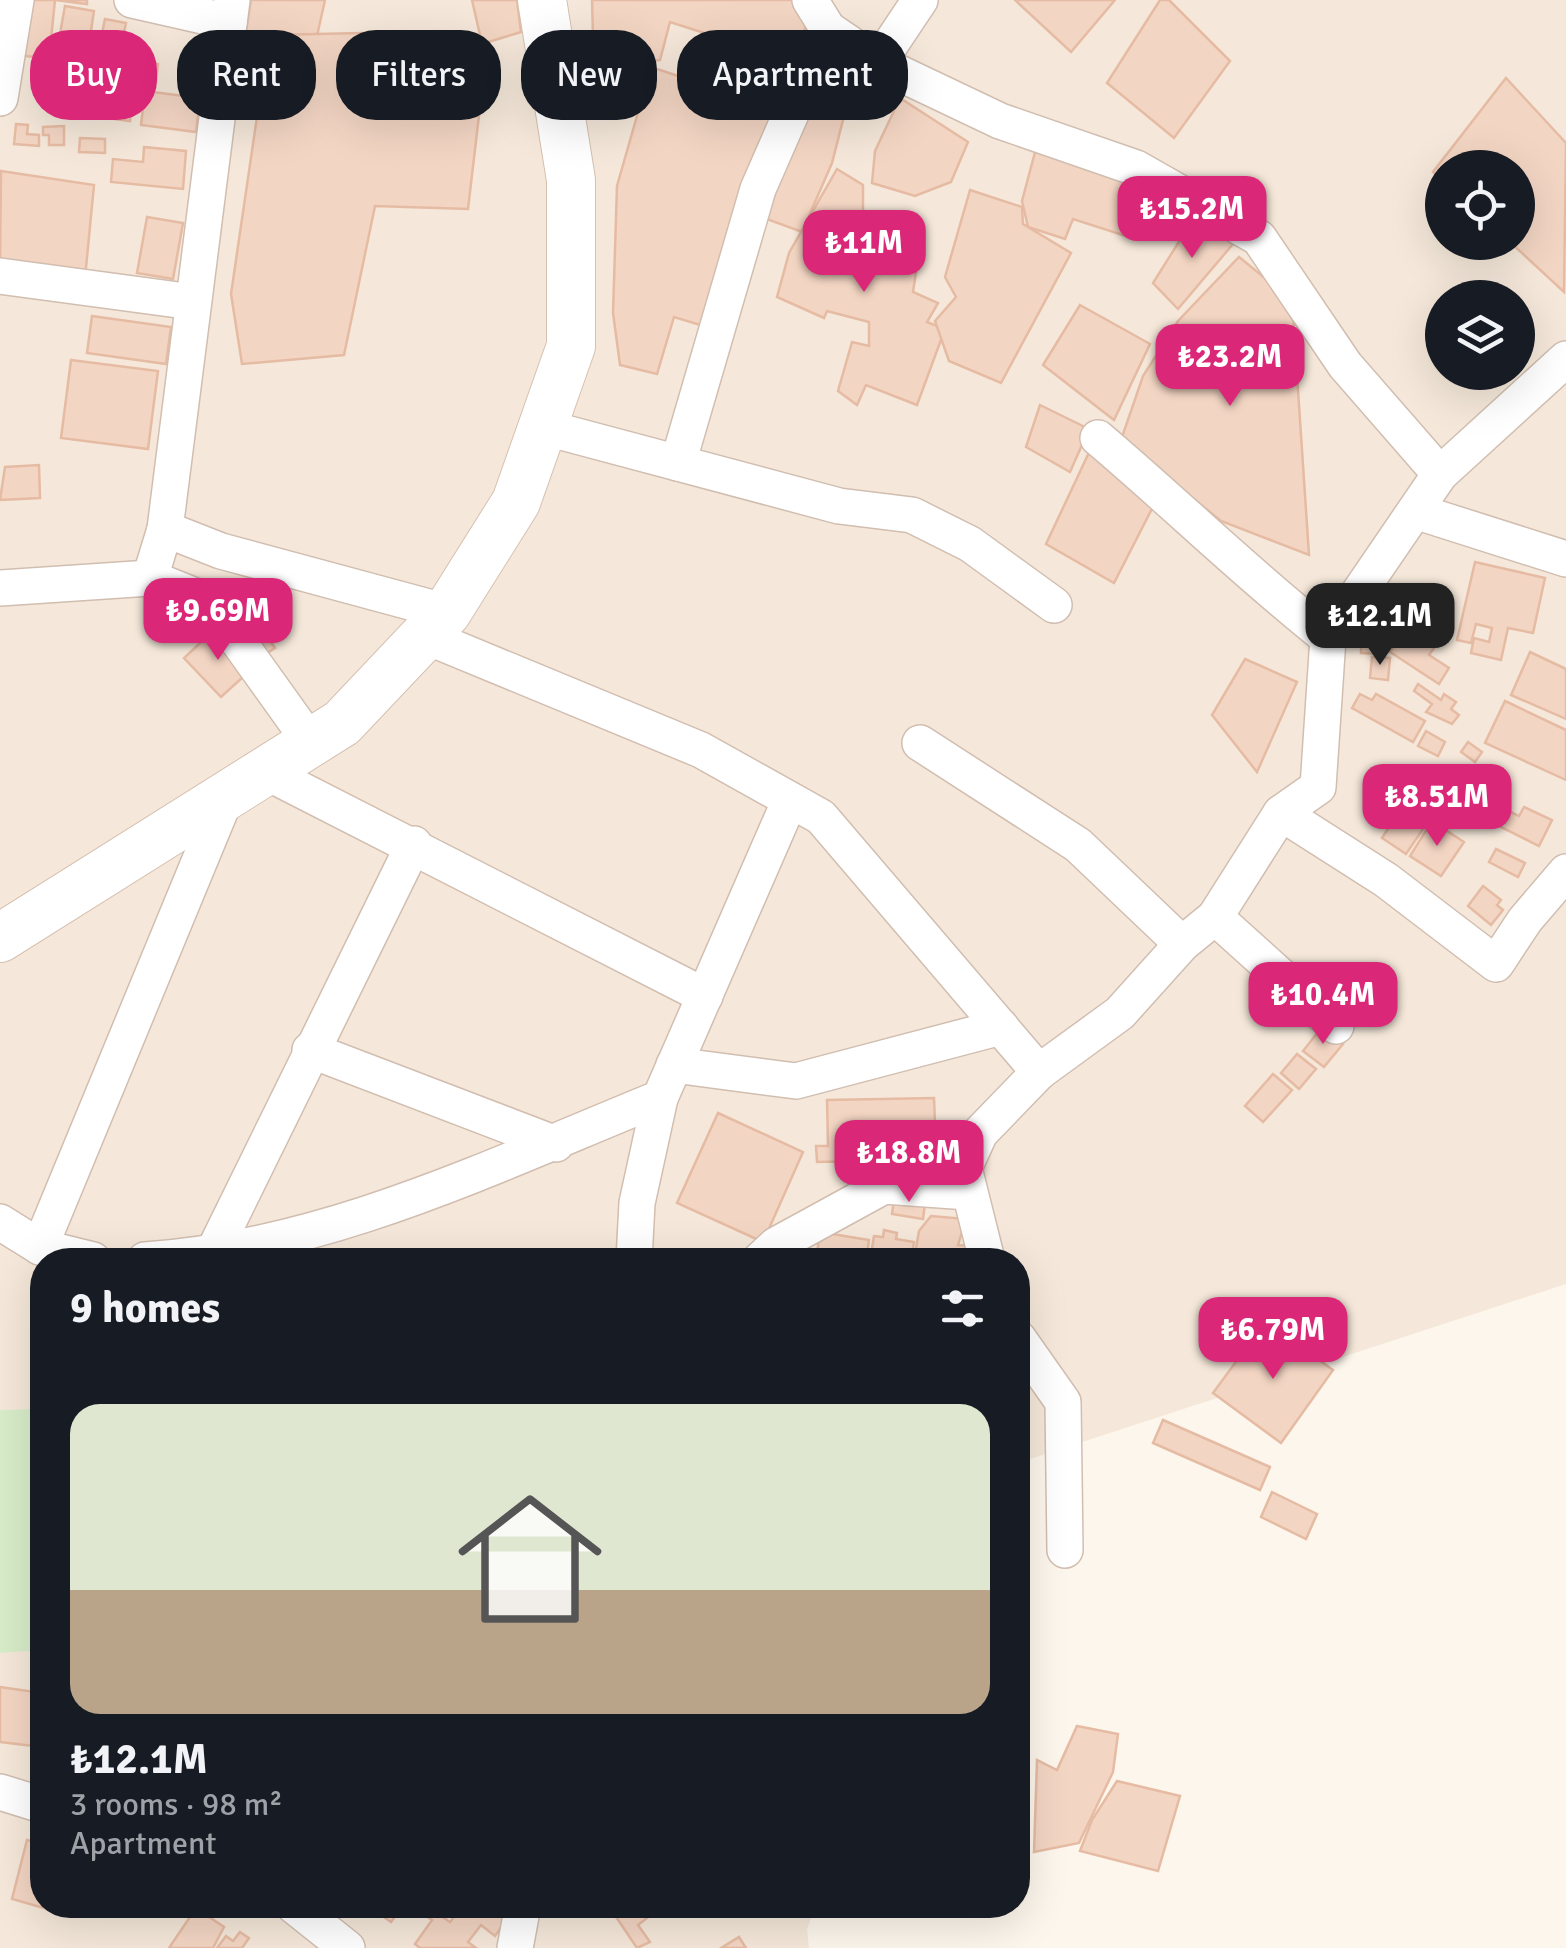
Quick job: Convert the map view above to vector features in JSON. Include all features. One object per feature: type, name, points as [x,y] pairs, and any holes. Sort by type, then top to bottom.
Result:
[{"type":"main road","points":[[0,938],[342,724],[436,624],[516,502],[572,346],[572,180],[542,0]]},
{"type":"street","points":[[0,98],[16,0]]},
{"type":"street","points":[[132,0],[230,11],[165,529],[150,578]]},
{"type":"street","points":[[900,30],[920,0]]},
{"type":"street","points":[[678,463],[758,189],[819,15]]},
{"type":"street","points":[[908,77],[1000,121],[1136,168],[1259,238],[1345,365],[1440,474]]},
{"type":"street","points":[[0,276],[193,302]]},
{"type":"street","points":[[983,1248],[964,1168],[980,1133],[1040,1072],[1120,1013],[1182,944],[1215,917],[1281,813],[1318,787],[1328,638],[1418,512],[1440,474],[1566,360]]},
{"type":"street","points":[[543,426],[839,506],[912,514],[970,544],[1054,605]]},
{"type":"street","points":[[1098,438],[1199,523],[1254,580],[1328,638]]},
{"type":"street","points":[[1418,512],[1566,559]]},
{"type":"street","points":[[165,529],[436,624],[702,750],[821,817],[1040,1072]]},
{"type":"street","points":[[0,588],[150,578],[210,602],[311,743]]},
{"type":"street","points":[[920,743],[1078,845],[1182,944]]},
{"type":"street","points":[[266,772],[414,844],[704,996]]},
{"type":"street","points":[[40,1247],[226,797]]},
{"type":"street","points":[[635,1248],[637,1204],[660,1098],[790,800]]},
{"type":"street","points":[[1281,813],[1386,880],[1496,964],[1525,920],[1566,872]]},
{"type":"street","points":[[215,1248],[414,844]]},
{"type":"street","points":[[1215,917],[1336,1026]]},
{"type":"street","points":[[674,1065],[796,1081],[1001,1027]]},
{"type":"street","points":[[310,1050],[556,1144]]},
{"type":"street","points":[[240,1248],[372,1215],[556,1144],[660,1098]]},
{"type":"street","points":[[773,1248],[884,1186],[968,1192]]},
{"type":"street","points":[[0,1222],[44,1248]]},
{"type":"street","points":[[1030,1355],[1063,1402],[1066,1550]]},
{"type":"street","points":[[0,1792],[30,1801]]},
{"type":"street","points":[[309,1918],[347,1948]]},
{"type":"street","points":[[516,1948],[522,1918]]},
{"type":"shaded area","points":[[0,0],[1566,0],[1566,1284],[1030,1459],[1030,1248],[30,1248],[30,1918],[811,1918],[807,1929],[809,1948],[0,1948]]},
{"type":"green space","points":[[30,1409],[30,1651],[0,1653],[0,1410]]},
{"type":"building","points":[[23,0],[55,0],[52,30],[30,30],[30,57],[18,55]]},
{"type":"building","points":[[55,0],[87,0],[87,4]]},
{"type":"building","points":[[251,0],[325,0],[316,40],[316,30],[246,30]]},
{"type":"building","points":[[472,0],[517,0],[521,32],[501,38],[501,30],[479,30]]},
{"type":"building","points":[[592,0],[816,0],[805,30],[695,30],[670,22],[660,60],[657,60],[657,30],[593,30]]},
{"type":"building","points":[[1015,0],[1115,0],[1071,52]]},
{"type":"building","points":[[1160,0],[1169,0],[1230,61],[1174,138],[1107,83]]},
{"type":"building","points":[[65,6],[94,11],[91,30],[61,30]]},
{"type":"building","points":[[105,19],[126,23],[125,30],[103,30]]},
{"type":"building","points":[[316,34],[336,34],[336,120],[478,120],[468,209],[375,206],[344,355],[242,364],[231,294],[257,120],[316,120]]},
{"type":"building","points":[[657,69],[677,76],[677,120],[771,120],[710,328],[674,317],[657,374],[620,365],[613,313],[617,186],[636,120],[657,120]]},
{"type":"building","points":[[1506,78],[1566,143],[1564,292],[1529,260],[1535,260],[1535,150],[1450,150]]},
{"type":"building","points":[[157,93],[177,95],[177,120],[197,120],[196,132],[141,125],[142,120],[157,120]]},
{"type":"building","points":[[908,103],[968,142],[951,182],[915,196],[872,183],[875,151],[890,120],[908,120]]},
{"type":"building","points":[[798,120],[843,120],[832,163],[802,232],[764,218]]},
{"type":"building","points":[[16,124],[28,125],[27,134],[39,135],[39,146],[14,144]]},
{"type":"building","points":[[64,126],[64,145],[49,145],[49,135],[43,135],[43,127]]},
{"type":"building","points":[[80,138],[105,139],[105,153],[79,152]]},
{"type":"building","points":[[1038,141],[1156,183],[1132,238],[1073,219],[1065,239],[1028,227],[1022,201]]},
{"type":"building","points":[[144,147],[186,151],[183,189],[111,182],[113,159],[143,162]]},
{"type":"building","points":[[837,169],[863,185],[863,235],[907,249],[916,272],[913,292],[938,303],[927,322],[945,329],[917,405],[866,385],[857,405],[838,391],[852,342],[869,346],[869,322],[827,311],[824,318],[777,297],[789,253]]},
{"type":"building","points":[[1,171],[94,185],[85,278],[0,267]]},
{"type":"building","points":[[970,190],[1022,207],[1023,224],[1071,253],[1001,383],[949,361],[935,321],[956,297],[945,277]]},
{"type":"building","points":[[1197,213],[1233,244],[1178,309],[1153,283]]},
{"type":"building","points":[[147,217],[183,223],[173,279],[137,273]]},
{"type":"building","points":[[1239,257],[1292,300],[1309,555],[1221,521],[1121,440],[1143,376],[1178,321]]},
{"type":"building","points":[[1080,305],[1150,344],[1114,420],[1043,365]]},
{"type":"building","points":[[92,316],[171,327],[166,364],[87,353]]},
{"type":"building","points":[[71,360],[158,371],[148,449],[61,438]]},
{"type":"building","points":[[1040,405],[1089,429],[1070,472],[1026,447]]},
{"type":"building","points":[[1093,444],[1159,495],[1114,583],[1046,544]]},
{"type":"building","points":[[39,465],[40,498],[0,500],[5,467]]},
{"type":"building","points":[[1475,562],[1545,578],[1533,633],[1508,628],[1501,660],[1471,653],[1474,638],[1489,642],[1492,628],[1476,624],[1471,643],[1457,640]]},
{"type":"building","points":[[230,583],[275,648],[258,659],[213,594]]},
{"type":"building","points":[[1412,619],[1441,638],[1429,655],[1449,668],[1439,684],[1390,652]]},
{"type":"building","points":[[216,628],[253,668],[221,697],[184,658]]},
{"type":"building","points":[[1361,630],[1379,631],[1378,654],[1361,653]]},
{"type":"building","points":[[1530,652],[1566,669],[1566,719],[1511,695]]},
{"type":"building","points":[[1372,657],[1390,658],[1388,680],[1370,678]]},
{"type":"building","points":[[1245,659],[1297,682],[1257,772],[1212,715]]},
{"type":"building","points":[[1418,684],[1441,700],[1444,694],[1456,702],[1451,709],[1459,715],[1452,724],[1426,712],[1432,704],[1414,691]]},
{"type":"building","points":[[1360,694],[1372,700],[1376,694],[1425,721],[1413,742],[1352,708]]},
{"type":"building","points":[[1505,701],[1566,730],[1566,780],[1485,743]]},
{"type":"building","points":[[1426,731],[1445,742],[1438,756],[1418,746]]},
{"type":"building","points":[[1468,742],[1482,752],[1475,762],[1461,752]]},
{"type":"building","points":[[1486,792],[1500,800],[1497,805],[1519,816],[1524,807],[1552,820],[1539,846],[1475,814]]},
{"type":"building","points":[[1400,810],[1425,826],[1406,854],[1382,838]]},
{"type":"building","points":[[1432,821],[1464,842],[1441,876],[1410,856]]},
{"type":"building","points":[[1496,849],[1525,863],[1518,877],[1489,862]]},
{"type":"building","points":[[1483,886],[1501,900],[1497,905],[1503,910],[1491,925],[1468,906]]},
{"type":"building","points":[[1322,1027],[1343,1044],[1324,1067],[1303,1051]]},
{"type":"building","points":[[1297,1054],[1316,1069],[1299,1089],[1281,1073]]},
{"type":"building","points":[[1273,1074],[1292,1090],[1263,1122],[1245,1106]]},
{"type":"building","points":[[934,1098],[937,1171],[891,1172],[891,1155],[899,1155],[898,1138],[890,1138],[891,1154],[872,1154],[872,1139],[860,1139],[861,1161],[817,1162],[816,1146],[828,1146],[827,1100]]},
{"type":"building","points":[[718,1113],[803,1152],[763,1242],[677,1203]]},
{"type":"building","points":[[895,1191],[926,1196],[923,1219],[892,1214]]},
{"type":"building","points":[[931,1216],[966,1219],[958,1245],[971,1248],[916,1248],[919,1231]]},
{"type":"building","points":[[884,1230],[897,1233],[896,1239],[914,1242],[913,1248],[872,1248],[874,1236],[883,1237]]},
{"type":"building","points":[[820,1232],[869,1240],[868,1248],[818,1248]]},
{"type":"building","points":[[1266,1321],[1333,1370],[1281,1443],[1213,1393]]},
{"type":"building","points":[[1163,1420],[1270,1467],[1260,1490],[1153,1443]]},
{"type":"building","points":[[1272,1492],[1317,1514],[1306,1539],[1261,1517]]},
{"type":"building","points":[[0,1687],[30,1691],[30,1746],[0,1742]]},
{"type":"building","points":[[1077,1726],[1118,1734],[1113,1772],[1079,1843],[1034,1852],[1037,1760],[1057,1770]]},
{"type":"building","points":[[1117,1781],[1180,1796],[1158,1871],[1080,1851],[1092,1820]]},
{"type":"building","points":[[27,1840],[30,1841],[30,1904],[12,1899]]},
{"type":"building","points":[[189,1918],[211,1918],[224,1927],[213,1948],[169,1948]]},
{"type":"building","points":[[429,1918],[450,1922],[453,1918],[508,1918],[495,1936],[481,1925],[468,1942],[476,1948],[420,1948],[415,1944],[432,1920]]},
{"type":"building","points":[[617,1918],[647,1918],[638,1925],[650,1942],[637,1948]]},
{"type":"building","points":[[240,1932],[249,1938],[242,1948],[217,1948],[226,1936],[233,1941]]},
{"type":"building","points":[[739,1937],[746,1948],[721,1948]]}]
